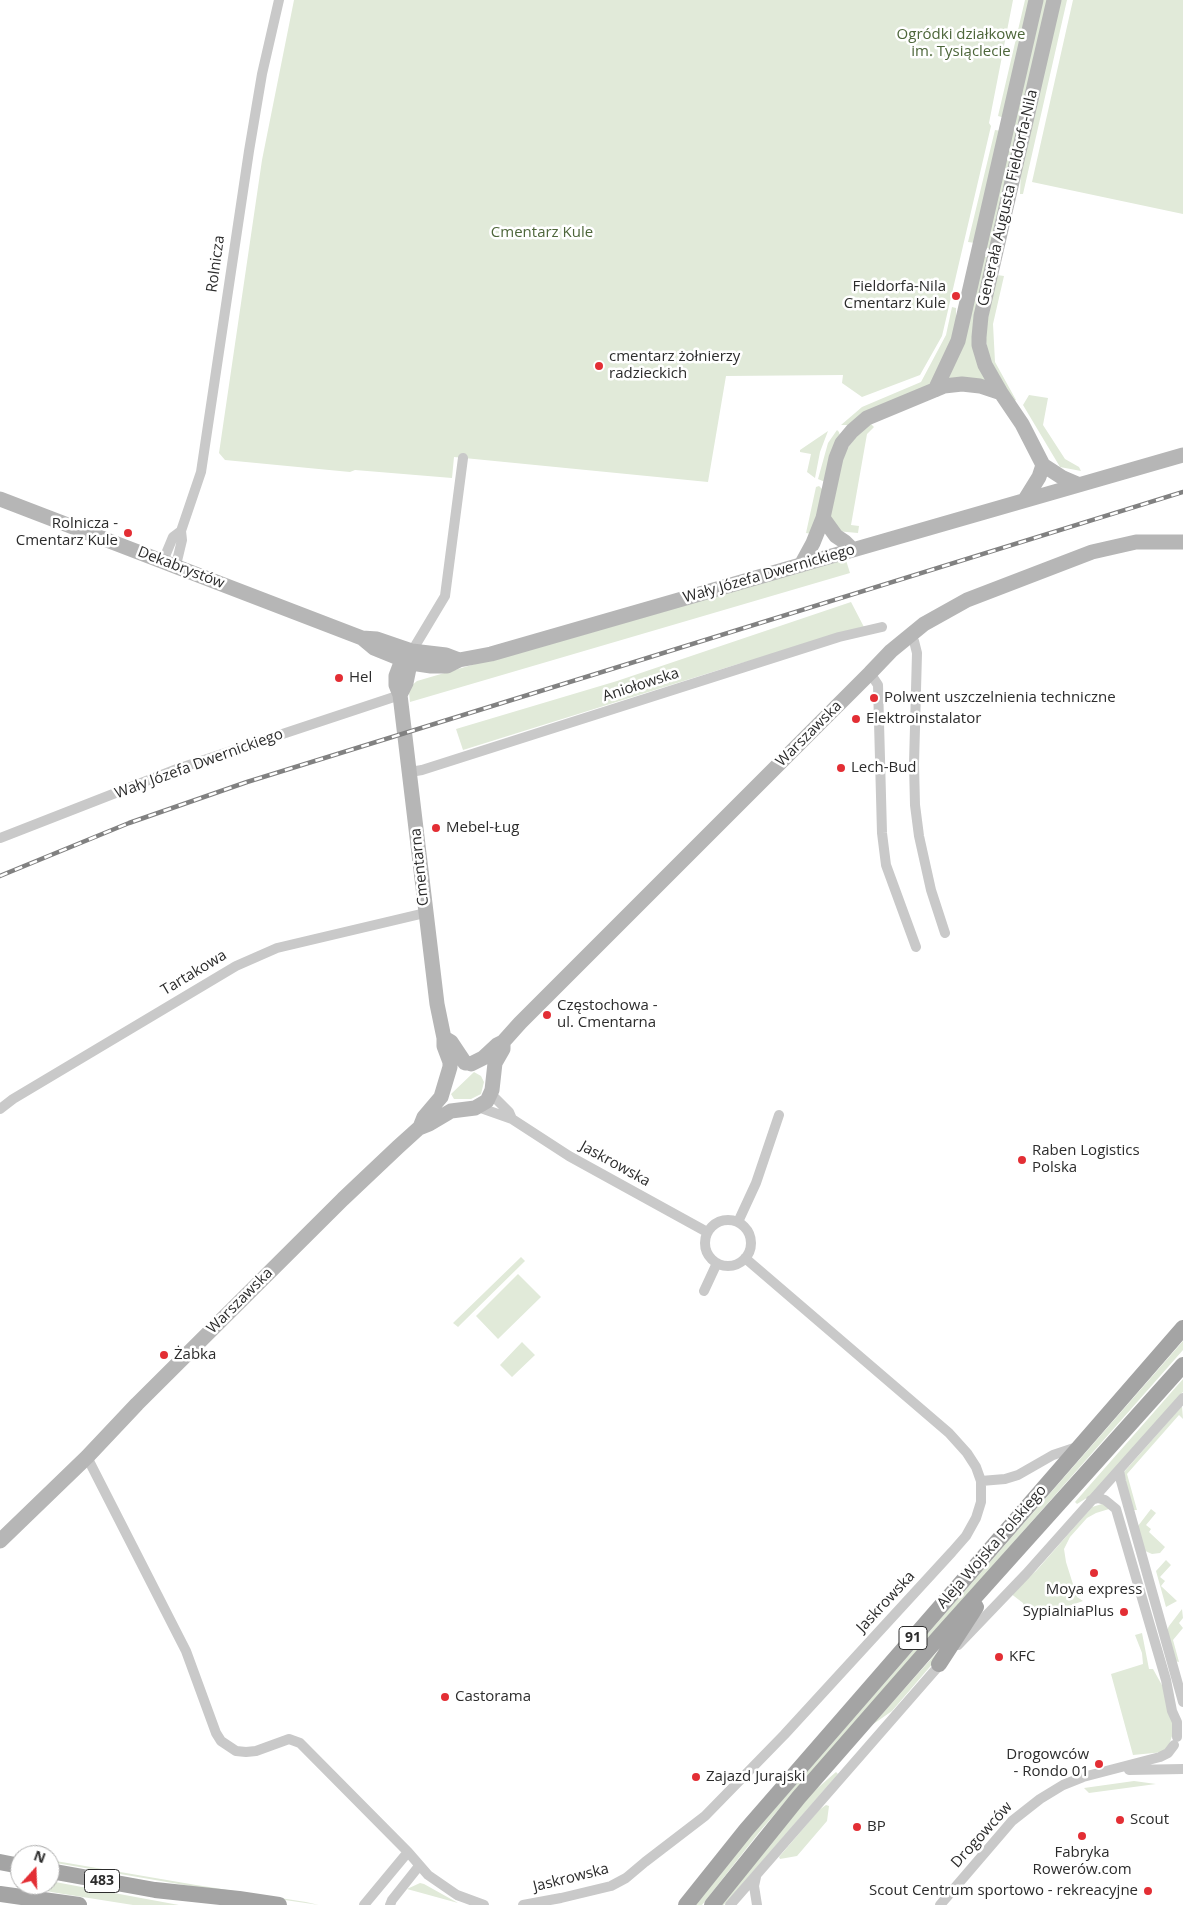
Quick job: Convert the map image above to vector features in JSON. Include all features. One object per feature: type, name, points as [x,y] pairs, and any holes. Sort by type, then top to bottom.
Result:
[{"type":"main road","name":"Aleja Wojska Polskiego","points":[[686,1905],[746,1830],[1183,1328]]},
{"type":"main road","name":"Aleja Wojska Polskiego","points":[[712,1905],[799,1798],[1183,1365]]},
{"type":"main road","points":[[939,1664],[994,1576]]},
{"type":"main road","name":"483","points":[[60,1874],[155,1890],[279,1905]]},
{"type":"main road","name":"483","points":[[155,1890],[213,1905]]},
{"type":"main road","name":"483","points":[[0,1894],[78,1905]]},
{"type":"street","name":"Rolnicza","points":[[169,563],[182,540],[181,531],[201,472],[247,160],[262,74],[279,0]]},
{"type":"street","name":"Generała Augusta Fieldorfa-Nila","points":[[935,390],[958,341],[1036,0]]},
{"type":"street","name":"Generała Augusta Fieldorfa-Nila","points":[[1043,465],[1022,424],[985,365],[980,350],[979,337],[981,316],[1054,0]]},
{"type":"street","points":[[801,565],[813,543],[823,518],[836,458],[842,443],[867,418],[944,386],[962,384],[980,386],[1001,393]]},
{"type":"street","name":"Wały Józefa Dwernickiego","points":[[408,658],[432,666],[447,666],[458,660],[491,654],[1183,454]]},
{"type":"street","name":"Cmentarna","points":[[446,1082],[450,1062],[444,1046],[437,1004],[410,772],[396,676],[445,596],[463,458]]},
{"type":"street","points":[[1026,498],[1043,465],[1063,478],[1077,484]]},
{"type":"street","name":"Dekabrystów","points":[[0,499],[362,638],[377,639],[408,658]]},
{"type":"street","points":[[823,518],[836,536],[846,542],[853,550]]},
{"type":"street","name":"Warszawska","points":[[468,1064],[484,1058],[497,1045],[503,1042],[870,673],[910,636],[945,611],[967,600],[1092,552],[1136,542],[1183,542]]},
{"type":"street","name":"Aniołowska","points":[[410,772],[431,767],[839,637],[882,627]]},
{"type":"street","points":[[910,636],[914,641],[917,653],[914,764],[917,820],[923,856],[945,933]]},
{"type":"street","points":[[870,673],[878,685],[882,834],[886,865],[916,947]]},
{"type":"street","name":"Wały Józefa Dwernickiego","points":[[0,838],[177,769],[400,695]]},
{"type":"street","name":"Tartakowa","points":[[0,1110],[13,1099],[243,962],[278,948],[425,913]]},
{"type":"street","name":"Cmentarna","points":[[444,1038],[451,1042],[468,1064]]},
{"type":"street","name":"Warszawska","points":[[492,1092],[495,1064],[503,1049],[503,1042]]},
{"type":"street","points":[[468,1064],[482,1069],[487,1074],[492,1092],[509,1112],[512,1119],[478,1107],[458,1109],[448,1099],[446,1082],[458,1065],[468,1064]]},
{"type":"street","name":"Warszawska","points":[[420,1128],[424,1117],[441,1097],[446,1082]]},
{"type":"street","points":[[478,1107],[487,1101],[492,1092]]},
{"type":"street","name":"Warszawska","points":[[0,1541],[87,1457],[343,1199],[420,1128],[458,1109]]},
{"type":"street","points":[[738,1222],[756,1183],[779,1114]]},
{"type":"street","name":"Jaskrowska","points":[[512,1119],[569,1156],[707,1232]]},
{"type":"street","points":[[731,1220],[738,1222],[748,1231],[750,1238],[751,1245],[745,1258],[735,1265],[729,1266],[717,1263],[712,1260],[706,1250],[705,1238],[707,1232],[717,1222],[731,1220]]},
{"type":"street","name":"Jaskrowska","points":[[523,1905],[611,1886],[626,1878],[719,1804],[966,1536],[979,1509],[982,1493],[981,1481],[976,1467],[967,1453],[949,1433],[745,1258]]},
{"type":"street","points":[[704,1290],[717,1263]]},
{"type":"street","points":[[730,1905],[939,1664],[1026,1574],[1183,1398]]},
{"type":"street","points":[[981,1481],[1018,1475],[1053,1455],[1080,1446]]},
{"type":"street","points":[[87,1457],[186,1650],[216,1733],[221,1741],[236,1751],[246,1752],[256,1751],[289,1739],[300,1743],[408,1852],[428,1875],[458,1895],[484,1905]]},
{"type":"street","points":[[1119,1470],[1183,1702]]},
{"type":"street","points":[[1091,1500],[1098,1498],[1106,1500],[1116,1509],[1166,1680],[1172,1712],[1177,1722],[1178,1738],[1173,1754],[1176,1763],[1183,1770]]},
{"type":"street","name":"Drogowców","points":[[940,1905],[996,1837],[1025,1809],[1063,1785],[1108,1770],[1160,1757],[1168,1753],[1178,1738]]},
{"type":"street","name":"Drogowców","points":[[1108,1770],[1161,1768],[1183,1770]]},
{"type":"street","points":[[364,1905],[408,1852]]},
{"type":"street","points":[[390,1905],[419,1866]]},
{"type":"street","points":[[756,1876],[754,1886],[757,1905]]},
{"type":"green space","name":"Cmentarz Kule","points":[[294,0],[1013,0],[989,123],[991,126],[942,336],[920,375],[862,397],[842,383],[843,375],[726,376],[708,482],[454,457],[452,478],[355,470],[350,472],[225,460],[219,453],[262,160]]},
{"type":"green space","points":[[1025,0],[1032,0],[1005,118],[998,116]]},
{"type":"green space","points":[[1043,0],[1050,0],[993,250],[985,247]]},
{"type":"green space","points":[[1060,0],[1067,0],[1023,194],[1020,194],[1021,169]]},
{"type":"green space","points":[[1073,0],[1183,0],[1183,214],[1032,182]]},
{"type":"green space","points":[[995,130],[1002,131],[975,243],[968,242]]},
{"type":"green space","points":[[982,256],[991,258],[976,324],[992,383],[946,384]]},
{"type":"green space","points":[[997,275],[1004,276],[993,324],[995,362],[1016,400],[1013,402],[988,358],[985,331]]},
{"type":"green space","points":[[952,307],[956,308],[956,322],[950,348],[929,385],[849,425],[841,425],[862,407],[921,382],[946,335]]},
{"type":"green space","points":[[1029,395],[1048,398],[1043,425],[1065,459],[1079,467],[1081,471],[1060,467],[1023,405]]},
{"type":"green space","points":[[871,424],[874,427],[867,434],[851,525],[859,526],[858,533],[836,531],[830,514],[839,469],[847,449],[856,437]]},
{"type":"green space","points":[[837,430],[840,436],[825,482],[818,479],[828,443]]},
{"type":"green space","points":[[828,431],[820,452],[815,478],[807,472],[811,454],[800,452],[800,450]]},
{"type":"green space","points":[[819,486],[823,490],[812,534],[806,533],[816,487]]},
{"type":"green space","points":[[845,557],[850,573],[410,702],[409,692],[411,686],[417,681]]},
{"type":"green space","points":[[851,602],[865,629],[738,664],[463,750],[456,729],[617,681]]},
{"type":"green space","points":[[474,1072],[481,1076],[484,1082],[481,1094],[471,1099],[454,1099],[451,1094]]},
{"type":"green space","points":[[521,1257],[525,1261],[458,1327],[453,1323]]},
{"type":"green space","points":[[518,1274],[541,1297],[498,1339],[476,1316]]},
{"type":"green space","points":[[1183,1341],[1183,1350],[761,1830],[702,1905],[696,1905],[750,1837]]},
{"type":"green space","points":[[522,1342],[535,1355],[512,1377],[500,1365]]},
{"type":"green space","points":[[1183,1379],[1183,1392],[1090,1496],[1077,1504],[1075,1502]]},
{"type":"green space","points":[[1182,1406],[1183,1419],[1179,1415],[1127,1474],[1137,1510],[1133,1510],[1124,1472]]},
{"type":"green space","points":[[1105,1504],[1109,1509],[1087,1518],[1070,1537],[1064,1549],[1077,1597],[1083,1601],[1057,1610],[1026,1616],[1023,1603],[1010,1593],[1036,1571],[1092,1507]]},
{"type":"green space","points":[[1151,1509],[1156,1513],[1146,1525],[1151,1529],[1149,1532],[1165,1547],[1160,1553],[1152,1554],[1143,1550],[1138,1526]]},
{"type":"green space","points":[[1166,1560],[1171,1565],[1160,1577],[1165,1581],[1161,1586],[1177,1601],[1166,1607],[1156,1571]]},
{"type":"green space","points":[[1182,1609],[1183,1618],[1179,1623],[1183,1628],[1173,1640],[1179,1662],[1175,1661],[1166,1632]]},
{"type":"green space","points":[[956,1631],[940,1655],[892,1711],[872,1725]]},
{"type":"green space","points":[[1142,1633],[1149,1669],[1153,1669],[1163,1687],[1175,1727],[1168,1748],[1164,1752],[1133,1755],[1111,1674],[1143,1664],[1142,1653],[1135,1635]]},
{"type":"green space","points":[[836,1772],[838,1774],[724,1905],[721,1905],[813,1792]]},
{"type":"green space","points":[[1134,1781],[1156,1784],[1089,1793],[1084,1788]]},
{"type":"green space","points":[[826,1805],[829,1806],[827,1821],[797,1856],[780,1859],[779,1857],[819,1810]]},
{"type":"green space","points":[[60,1862],[319,1905],[196,1887],[60,1864]]},
{"type":"green space","points":[[60,1883],[179,1905],[133,1905],[60,1893]]},
{"type":"green space","points":[[420,1883],[424,1884],[458,1903],[407,1889]]},
{"type":"railway","points":[[0,876],[129,823],[247,782],[1183,492]]},
{"type":"place","name":"Fieldorfa-Nila Cmentarz Kule","points":[[956,296]]},
{"type":"place","name":"cmentarz żołnierzy radzieckich","points":[[599,366]]},
{"type":"place","name":"Rolnicza - Cmentarz Kule","points":[[128,533]]},
{"type":"place","name":"Hel","points":[[339,678]]},
{"type":"place","name":"Polwent uszczelnienia techniczne","points":[[874,698]]},
{"type":"place","name":"Elektroinstalator","points":[[856,719]]},
{"type":"place","name":"Lech-Bud","points":[[841,768]]},
{"type":"place","name":"Mebel-Ług","points":[[436,828]]},
{"type":"place","name":"Częstochowa - ul. Cmentarna","points":[[547,1015]]},
{"type":"place","name":"Raben Logistics Polska","points":[[1022,1160]]},
{"type":"place","name":"Żabka","points":[[164,1355]]},
{"type":"place","name":"Moya express","points":[[1094,1573]]},
{"type":"place","name":"SypialniaPlus","points":[[1124,1612]]},
{"type":"place","name":"KFC","points":[[999,1657]]},
{"type":"place","name":"Castorama","points":[[445,1697]]},
{"type":"place","name":"Drogowców - Rondo 01","points":[[1099,1764]]},
{"type":"place","name":"Zajazd Jurajski","points":[[696,1777]]},
{"type":"place","name":"Scout","points":[[1120,1820]]},
{"type":"place","name":"BP","points":[[857,1827]]},
{"type":"place","name":"Fabryka Rowerów.com","points":[[1082,1836]]},
{"type":"place","name":"Scout Centrum sportowo - rekreacyjne","points":[[1148,1891]]},
{"type":"park label","name":"Ogródki działkowe im. Tysiąclecie","points":[[961,44]]}]
